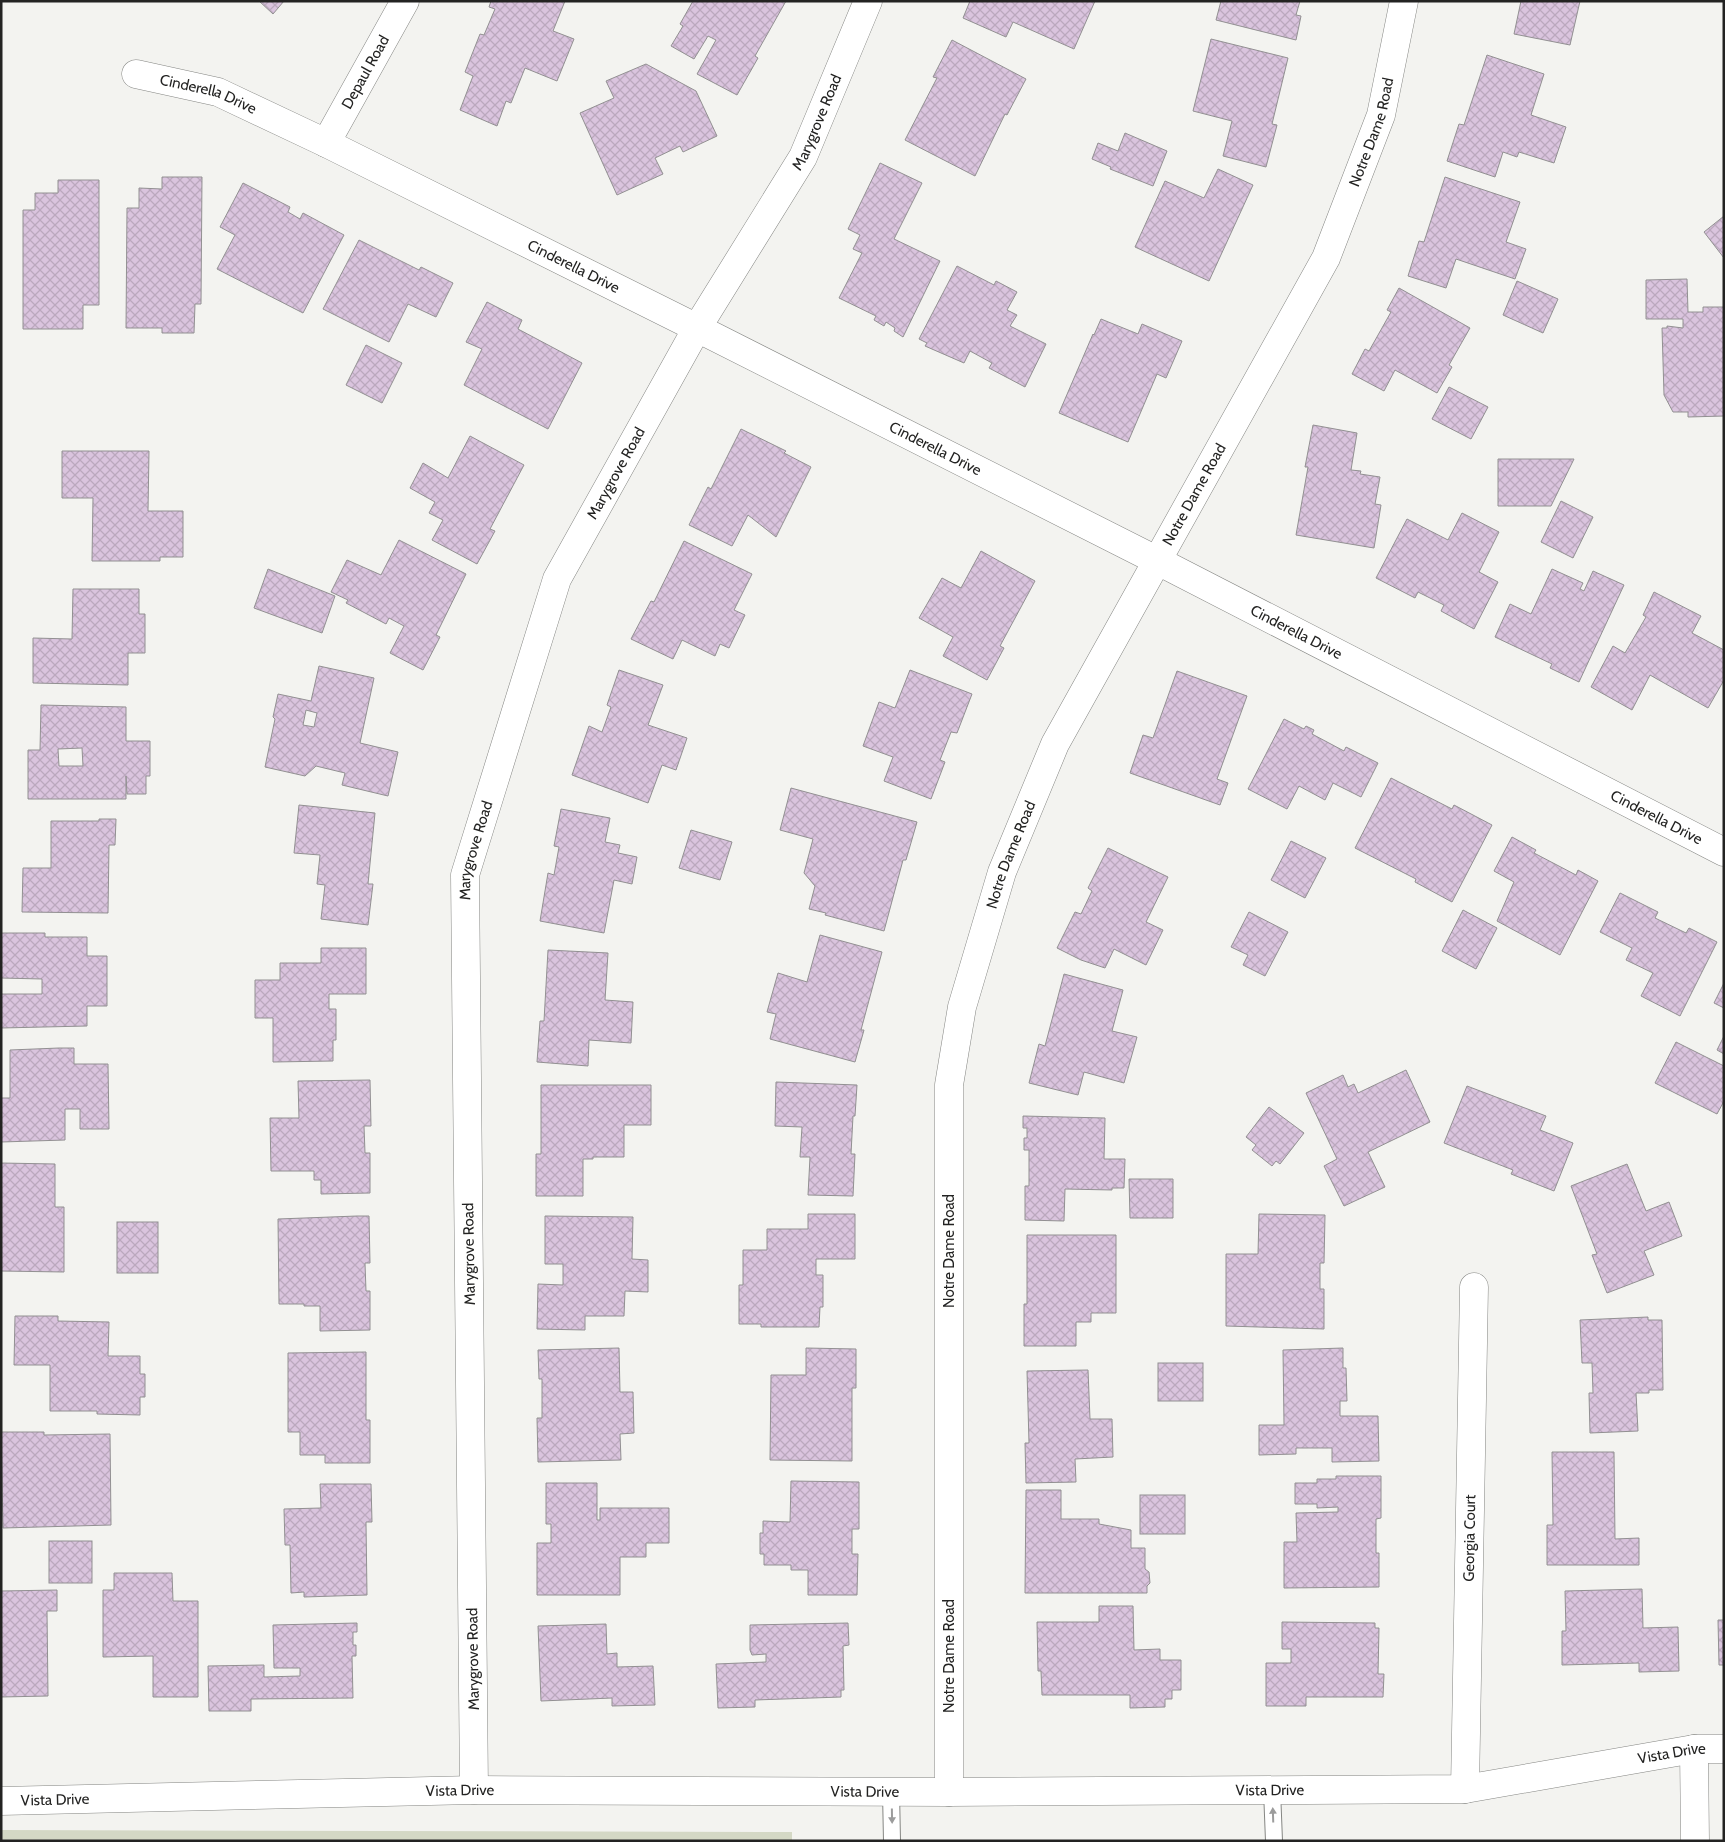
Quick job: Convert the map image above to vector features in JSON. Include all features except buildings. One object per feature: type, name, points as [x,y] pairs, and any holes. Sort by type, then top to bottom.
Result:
[{"type":"street","name":"Depaul Road","points":[[326,143],[405,1]]},
{"type":"street","name":"Marygrove Road","points":[[474,1790],[465,875],[557,579],[698,328],[803,157],[868,1]]},
{"type":"street","name":"Notre Dame Road","points":[[949,1792],[949,1085],[962,1007],[1002,872],[1055,744],[1326,258],[1381,115],[1404,1]]},
{"type":"street","name":"Cinderella Drive","points":[[136,74],[218,92],[326,143],[698,328],[1156,560],[1724,852]]},
{"type":"street","name":"Georgia Court","points":[[1465,1789],[1474,1287]]},
{"type":"street","name":"Vista Drive","points":[[1,1801],[474,1790],[949,1792],[1465,1789],[1694,1749],[1724,1749]]},
{"type":"street","points":[[1694,1749],[1695,1841]]},
{"type":"lane","points":[[1272,1790],[1274,1841]]},
{"type":"lane","points":[[891,1792],[892,1841]]},
{"type":"green space","points":[[1,1830],[792,1832],[792,1841],[1,1841]]}]
